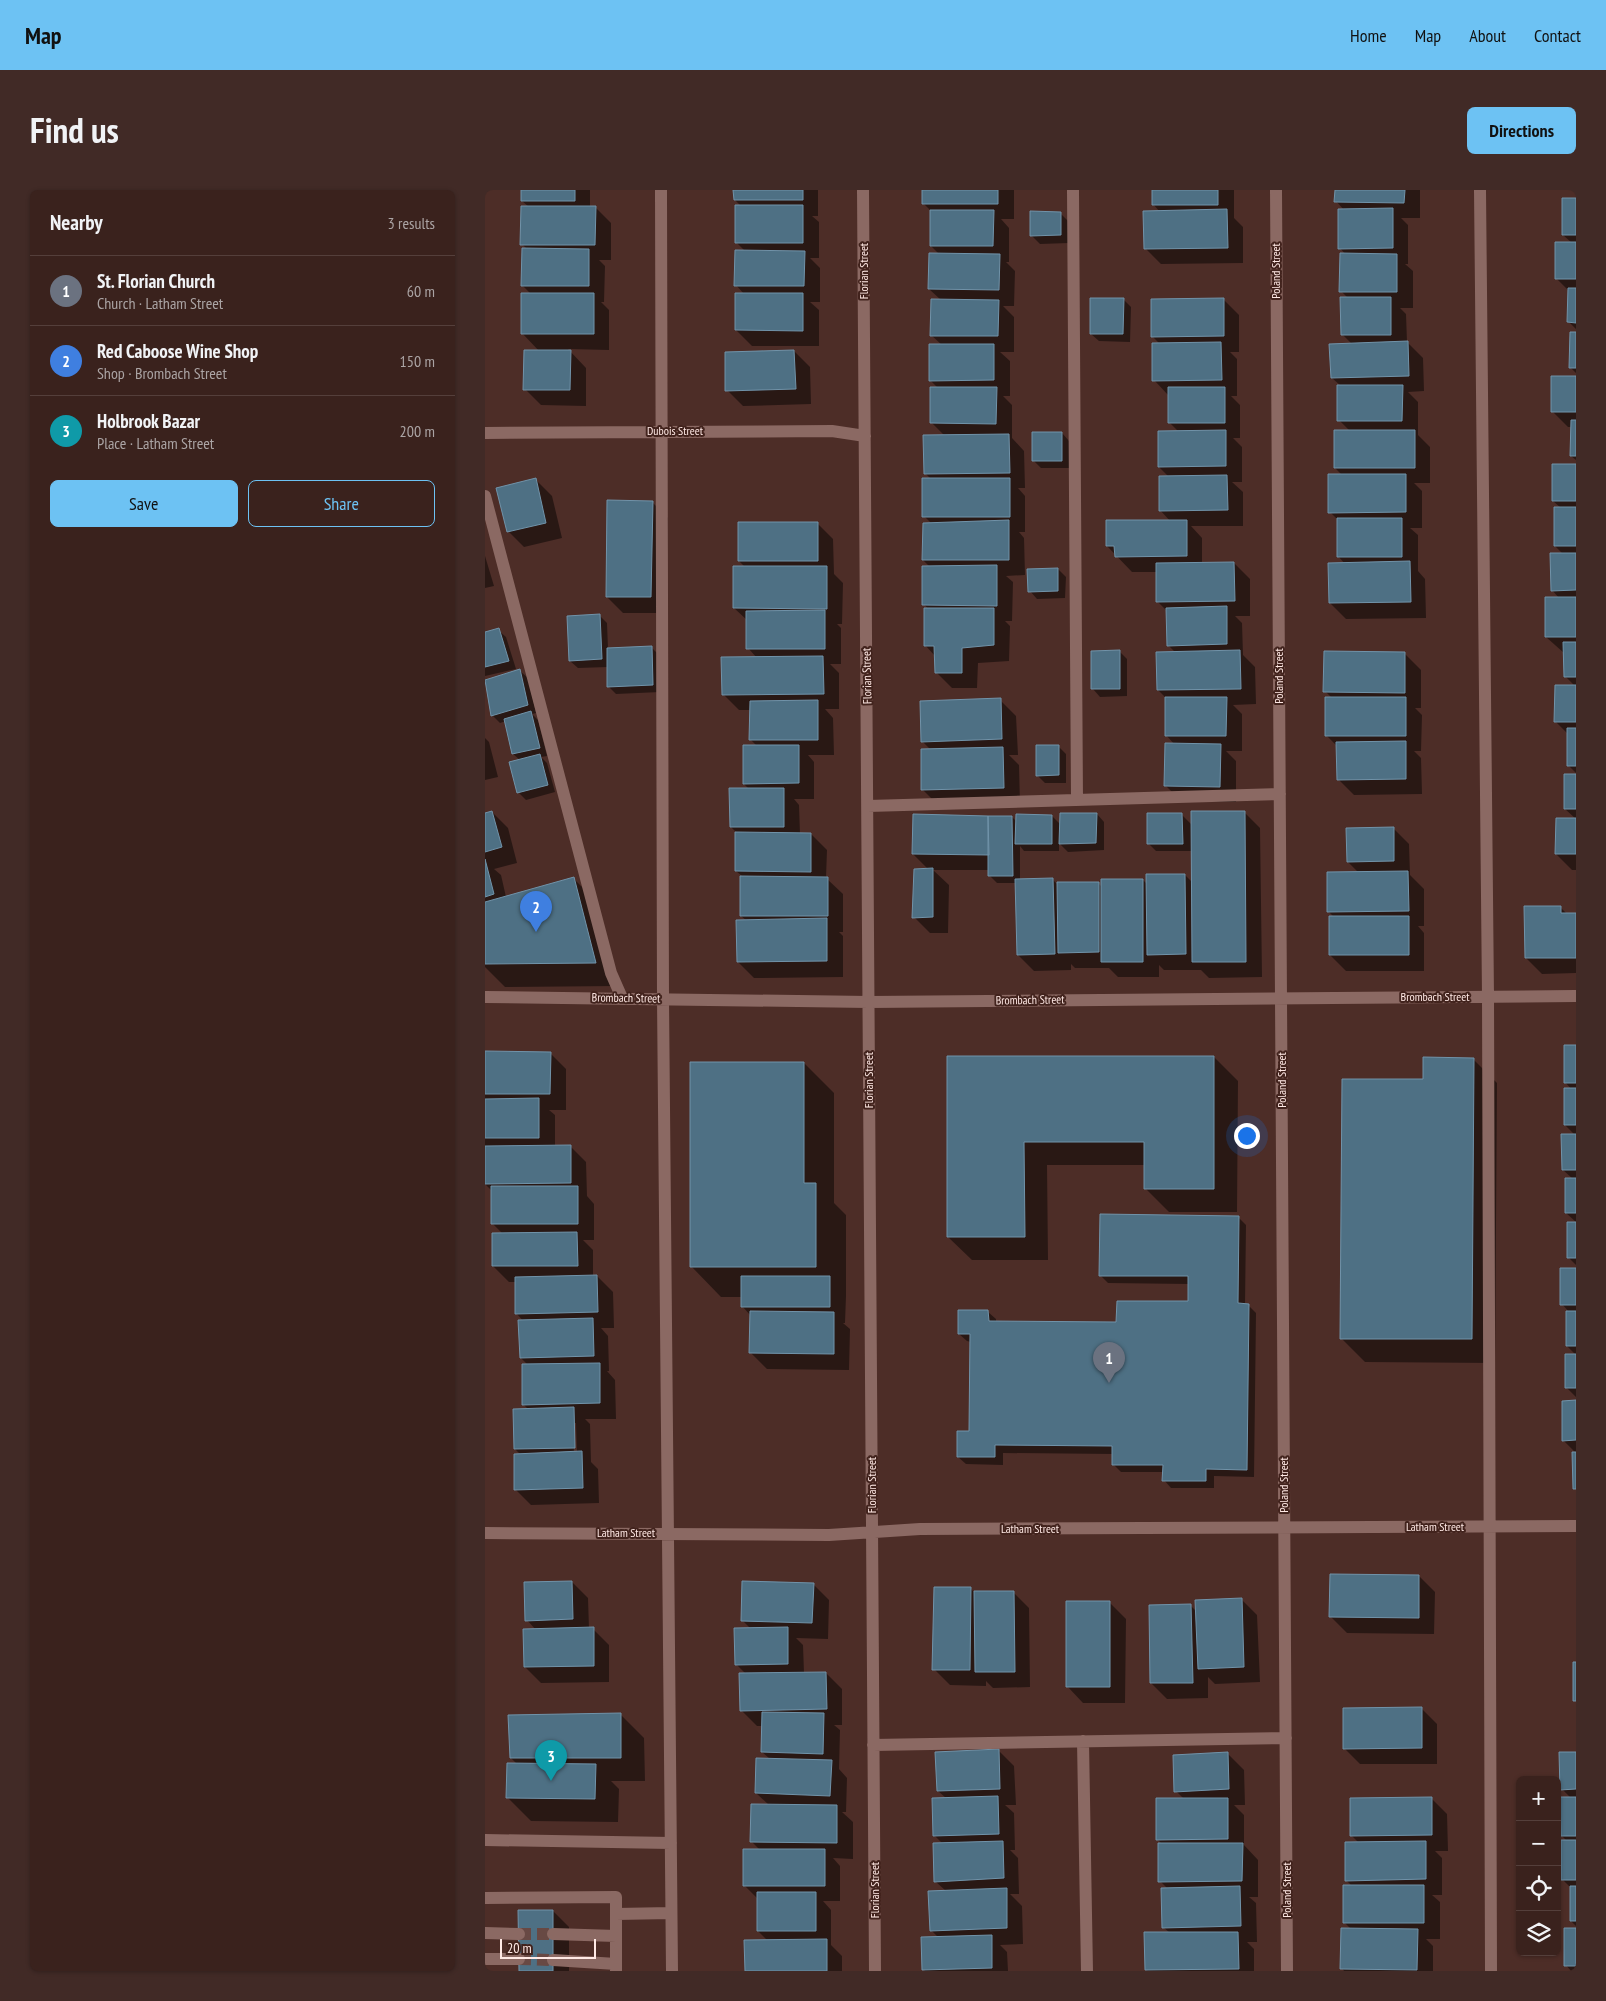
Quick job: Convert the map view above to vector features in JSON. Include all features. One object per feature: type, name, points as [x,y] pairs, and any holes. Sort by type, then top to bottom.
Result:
[{"type":"street","points":[[661,190],[663,999],[672,1971]]},
{"type":"street","name":"Florian Street","points":[[863,190],[875,1971]]},
{"type":"street","points":[[1073,190],[1077,800]]},
{"type":"street","name":"Poland Street","points":[[1276,190],[1287,1971]]},
{"type":"street","points":[[1480,190],[1488,996],[1491,1971]]},
{"type":"street","name":"Dubois Street","points":[[485,433],[831,431],[865,436]]},
{"type":"street","points":[[485,496],[611,973],[622,998]]},
{"type":"street","points":[[868,806],[1280,794]]},
{"type":"street","name":"Brombach Street","points":[[485,997],[869,1002],[1576,996]]},
{"type":"street","name":"Latham Street","points":[[485,1533],[829,1535],[920,1529],[1576,1526]]},
{"type":"street","points":[[873,1745],[1286,1738]]},
{"type":"street","points":[[1083,1741],[1087,1971]]},
{"type":"street","points":[[485,1840],[671,1843]]},
{"type":"street","points":[[485,1898],[616,1897],[616,1968],[553,1960]]},
{"type":"street","points":[[616,1914],[671,1913]]},
{"type":"street","points":[[485,1933],[519,1934]]},
{"type":"street","points":[[553,1934],[615,1936]]},
{"type":"street","points":[[485,1959],[519,1959]]},
{"type":"building","points":[[521,190],[575,190],[575,201],[521,201]]},
{"type":"building","points":[[733,190],[803,190],[803,200],[734,200]]},
{"type":"building","points":[[922,190],[998,190],[998,204],[922,204]]},
{"type":"building","points":[[1152,190],[1218,190],[1218,205],[1152,205]]},
{"type":"building","points":[[1335,190],[1405,190],[1404,203],[1334,202]]},
{"type":"building","points":[[1562,198],[1576,198],[1576,235],[1562,235]]},
{"type":"building","points":[[735,205],[803,205],[803,243],[735,243]]},
{"type":"building","points":[[521,206],[596,206],[595,245],[520,245]]},
{"type":"building","points":[[1393,208],[1393,248],[1338,249],[1338,209]]},
{"type":"building","points":[[1227,209],[1228,248],[1144,249],[1143,211]]},
{"type":"building","points":[[930,210],[994,210],[993,246],[930,246]]},
{"type":"building","points":[[1030,211],[1061,212],[1061,235],[1030,236]]},
{"type":"building","points":[[1555,242],[1576,242],[1576,279],[1555,279]]},
{"type":"building","points":[[522,248],[589,249],[589,286],[521,286]]},
{"type":"building","points":[[735,250],[805,251],[804,286],[734,286]]},
{"type":"building","points":[[929,253],[1000,254],[999,290],[928,289]]},
{"type":"building","points":[[1340,253],[1397,254],[1397,292],[1339,292]]},
{"type":"building","points":[[1568,288],[1576,288],[1576,323],[1567,322]]},
{"type":"building","points":[[521,293],[594,293],[594,334],[521,334]]},
{"type":"building","points":[[735,293],[803,293],[803,331],[735,330]]},
{"type":"building","points":[[1340,297],[1391,297],[1391,335],[1341,335]]},
{"type":"building","points":[[1090,298],[1124,298],[1123,334],[1090,334]]},
{"type":"building","points":[[1224,298],[1224,336],[1151,337],[1151,299]]},
{"type":"building","points":[[931,299],[999,300],[998,336],[930,336]]},
{"type":"building","points":[[1570,332],[1576,332],[1576,368],[1569,368]]},
{"type":"building","points":[[1408,341],[1409,376],[1331,378],[1329,344]]},
{"type":"building","points":[[1221,342],[1222,380],[1152,381],[1152,343]]},
{"type":"building","points":[[929,344],[994,344],[994,380],[929,381]]},
{"type":"building","points":[[524,350],[571,350],[570,390],[523,390]]},
{"type":"building","points":[[794,350],[796,389],[725,391],[725,352]]},
{"type":"building","points":[[1551,376],[1576,376],[1576,412],[1551,412]]},
{"type":"building","points":[[1337,385],[1403,385],[1402,421],[1337,421]]},
{"type":"building","points":[[930,387],[997,387],[996,424],[930,423]]},
{"type":"building","points":[[1168,387],[1225,387],[1225,423],[1168,423]]},
{"type":"building","points":[[1571,420],[1576,420],[1576,456],[1570,456]]},
{"type":"building","points":[[1226,430],[1226,466],[1158,467],[1158,431]]},
{"type":"building","points":[[1334,430],[1415,430],[1415,468],[1334,468]]},
{"type":"building","points":[[1032,432],[1062,432],[1062,461],[1032,461]]},
{"type":"building","points":[[1009,434],[1010,473],[924,474],[923,435]]},
{"type":"building","points":[[1552,464],[1576,464],[1576,501],[1552,501]]},
{"type":"building","points":[[1328,474],[1406,474],[1406,512],[1328,513]]},
{"type":"building","points":[[1227,475],[1228,510],[1159,511],[1159,476]]},
{"type":"building","points":[[536,478],[546,523],[507,532],[496,488]]},
{"type":"building","points":[[922,478],[1010,478],[1010,517],[922,517]]},
{"type":"building","points":[[607,500],[653,501],[651,597],[606,597]]},
{"type":"building","points":[[1554,507],[1576,507],[1576,546],[1554,546]]},
{"type":"building","points":[[1337,518],[1402,518],[1402,557],[1337,557]]},
{"type":"building","points":[[1009,520],[1009,560],[922,560],[923,523]]},
{"type":"building","points":[[1106,520],[1187,520],[1187,556],[1115,557],[1114,546],[1106,546]]},
{"type":"building","points":[[738,522],[818,522],[818,561],[738,561]]},
{"type":"building","points":[[1550,553],[1576,553],[1576,590],[1551,591]]},
{"type":"building","points":[[1410,561],[1411,602],[1329,603],[1328,563]]},
{"type":"building","points":[[1234,562],[1235,601],[1156,602],[1156,563]]},
{"type":"building","points":[[997,565],[997,606],[922,605],[922,566]]},
{"type":"building","points":[[733,566],[827,566],[827,609],[733,608]]},
{"type":"building","points":[[1058,568],[1058,591],[1028,592],[1027,569]]},
{"type":"building","points":[[1545,597],[1576,597],[1576,637],[1545,637]]},
{"type":"building","points":[[1227,606],[1227,644],[1167,646],[1166,608]]},
{"type":"building","points":[[924,608],[994,608],[994,645],[962,648],[962,673],[935,673],[934,646],[924,646]]},
{"type":"building","points":[[825,610],[825,649],[746,649],[746,611]]},
{"type":"building","points":[[600,614],[602,659],[569,661],[567,616]]},
{"type":"building","points":[[499,628],[509,661],[485,667],[485,632]]},
{"type":"building","points":[[1563,642],[1576,642],[1576,677],[1564,677]]},
{"type":"building","points":[[652,646],[653,685],[607,687],[607,648]]},
{"type":"building","points":[[1120,650],[1120,689],[1091,689],[1091,651]]},
{"type":"building","points":[[1240,650],[1241,689],[1157,690],[1156,652]]},
{"type":"building","points":[[1324,651],[1405,652],[1405,693],[1323,692]]},
{"type":"building","points":[[823,656],[824,694],[722,695],[721,657]]},
{"type":"building","points":[[520,669],[528,705],[491,716],[485,680]]},
{"type":"building","points":[[1555,685],[1576,685],[1576,722],[1554,722]]},
{"type":"building","points":[[1165,697],[1227,697],[1226,736],[1165,736]]},
{"type":"building","points":[[1325,697],[1406,697],[1406,736],[1325,736]]},
{"type":"building","points":[[1001,698],[1002,739],[921,742],[920,701]]},
{"type":"building","points":[[818,700],[818,740],[749,740],[750,701]]},
{"type":"building","points":[[531,711],[540,748],[512,754],[504,719]]},
{"type":"building","points":[[1567,728],[1576,728],[1576,766],[1567,766]]},
{"type":"building","points":[[1406,741],[1406,779],[1337,780],[1336,742]]},
{"type":"building","points":[[1165,743],[1221,744],[1220,787],[1164,786]]},
{"type":"building","points":[[743,745],[799,745],[799,783],[743,784]]},
{"type":"building","points":[[1036,745],[1059,745],[1059,775],[1036,776]]},
{"type":"building","points":[[1003,747],[1004,788],[921,790],[921,749]]},
{"type":"building","points":[[540,754],[548,785],[517,793],[509,762]]},
{"type":"building","points":[[1564,774],[1576,774],[1576,809],[1564,809]]},
{"type":"building","points":[[729,788],[784,788],[784,827],[730,827]]},
{"type":"building","points":[[492,811],[502,847],[485,852],[485,813]]},
{"type":"building","points":[[1191,811],[1245,811],[1246,962],[1192,962]]},
{"type":"building","points":[[1060,813],[1097,813],[1096,843],[1059,844]]},
{"type":"building","points":[[1147,813],[1182,813],[1183,844],[1147,844]]},
{"type":"building","points":[[913,814],[988,816],[989,855],[912,854]]},
{"type":"building","points":[[1016,814],[1052,815],[1052,844],[1015,844]]},
{"type":"building","points":[[988,816],[1012,816],[1013,876],[988,876]]},
{"type":"building","points":[[1556,818],[1576,818],[1576,854],[1555,854]]},
{"type":"building","points":[[1394,827],[1394,861],[1347,862],[1346,828]]},
{"type":"building","points":[[735,832],[811,833],[811,872],[735,871]]},
{"type":"building","points":[[485,859],[494,894],[485,897]]},
{"type":"building","points":[[933,868],[933,917],[912,918],[914,869]]},
{"type":"building","points":[[1408,871],[1409,911],[1327,912],[1327,872]]},
{"type":"building","points":[[1146,874],[1185,874],[1186,954],[1147,955]]},
{"type":"building","points":[[740,876],[828,877],[828,916],[740,916]]},
{"type":"building","points":[[574,877],[596,963],[485,964],[485,902]]},
{"type":"building","points":[[1053,878],[1055,954],[1017,955],[1015,879]]},
{"type":"building","points":[[1101,879],[1143,879],[1143,962],[1101,962]]},
{"type":"building","points":[[1057,882],[1099,882],[1099,952],[1058,953]]},
{"type":"building","points":[[1524,906],[1561,906],[1561,913],[1576,913],[1576,958],[1525,958]]},
{"type":"building","points":[[1329,916],[1409,916],[1409,955],[1329,955]]},
{"type":"building","points":[[827,918],[827,961],[737,962],[736,920]]},
{"type":"building","points":[[1564,1045],[1576,1045],[1576,1083],[1564,1083]]},
{"type":"building","points":[[485,1051],[551,1052],[550,1094],[485,1094]]},
{"type":"building","points":[[947,1056],[1214,1056],[1214,1189],[1144,1189],[1144,1142],[1024,1142],[1025,1237],[947,1237]]},
{"type":"building","points":[[1423,1057],[1474,1058],[1472,1339],[1340,1339],[1342,1079],[1423,1079]]},
{"type":"building","points":[[690,1062],[804,1062],[804,1183],[816,1183],[816,1267],[690,1267]]},
{"type":"building","points":[[1564,1088],[1576,1088],[1576,1125],[1564,1125]]},
{"type":"building","points":[[539,1098],[539,1138],[485,1138],[485,1099]]},
{"type":"building","points":[[1561,1134],[1576,1134],[1576,1170],[1562,1170]]},
{"type":"building","points":[[571,1145],[571,1183],[485,1184],[485,1146]]},
{"type":"building","points":[[1565,1178],[1576,1178],[1576,1213],[1565,1213]]},
{"type":"building","points":[[491,1186],[578,1186],[578,1224],[491,1224]]},
{"type":"building","points":[[1100,1214],[1239,1216],[1238,1303],[1249,1304],[1247,1470],[1206,1469],[1206,1481],[1162,1481],[1163,1465],[1112,1465],[1112,1446],[995,1445],[995,1457],[957,1457],[957,1431],[969,1431],[970,1334],[958,1334],[958,1310],[988,1310],[989,1321],[1116,1322],[1117,1301],[1188,1301],[1188,1276],[1099,1276]]},
{"type":"building","points":[[1567,1222],[1576,1222],[1576,1258],[1567,1258]]},
{"type":"building","points":[[577,1232],[578,1266],[492,1266],[492,1233]]},
{"type":"building","points":[[1560,1268],[1576,1268],[1576,1305],[1560,1305]]},
{"type":"building","points":[[597,1275],[598,1312],[515,1314],[515,1277]]},
{"type":"building","points":[[741,1276],[830,1276],[830,1307],[741,1307]]},
{"type":"building","points":[[750,1311],[834,1312],[834,1354],[749,1353]]},
{"type":"building","points":[[1566,1311],[1576,1311],[1576,1346],[1566,1346]]},
{"type":"building","points":[[593,1318],[594,1356],[520,1358],[518,1320]]},
{"type":"building","points":[[1565,1354],[1576,1354],[1576,1388],[1565,1388]]},
{"type":"building","points":[[600,1363],[600,1403],[522,1405],[522,1364]]},
{"type":"building","points":[[1576,1400],[1576,1440],[1562,1441],[1562,1401]]},
{"type":"building","points":[[574,1407],[575,1448],[514,1449],[513,1409]]},
{"type":"building","points":[[582,1451],[583,1488],[514,1490],[514,1454]]},
{"type":"building","points":[[1572,1452],[1576,1452],[1576,1489],[1573,1489]]},
{"type":"building","points":[[1330,1574],[1419,1575],[1419,1618],[1329,1617]]},
{"type":"building","points":[[572,1581],[573,1619],[525,1621],[524,1582]]},
{"type":"building","points":[[742,1581],[814,1583],[812,1623],[741,1621]]},
{"type":"building","points":[[934,1587],[971,1587],[970,1670],[932,1670]]},
{"type":"building","points":[[974,1591],[1014,1591],[1015,1672],[975,1672]]},
{"type":"building","points":[[1242,1598],[1244,1667],[1198,1669],[1195,1600]]},
{"type":"building","points":[[1066,1601],[1110,1601],[1110,1687],[1066,1687]]},
{"type":"building","points":[[1191,1604],[1193,1683],[1150,1683],[1149,1605]]},
{"type":"building","points":[[594,1627],[594,1666],[524,1667],[523,1629]]},
{"type":"building","points":[[788,1627],[788,1664],[735,1665],[734,1628]]},
{"type":"building","points":[[1573,1662],[1576,1662],[1576,1701],[1573,1701]]},
{"type":"building","points":[[826,1672],[827,1709],[740,1711],[739,1673]]},
{"type":"building","points":[[1422,1707],[1422,1748],[1343,1749],[1343,1708]]},
{"type":"building","points":[[762,1712],[824,1713],[823,1754],[761,1752]]},
{"type":"building","points":[[621,1713],[621,1758],[510,1758],[508,1715]]},
{"type":"building","points":[[999,1749],[1000,1789],[937,1791],[935,1752]]},
{"type":"building","points":[[1228,1752],[1229,1789],[1174,1792],[1173,1755]]},
{"type":"building","points":[[1559,1752],[1576,1752],[1576,1789],[1561,1790]]},
{"type":"building","points":[[756,1758],[832,1760],[830,1796],[755,1793]]},
{"type":"building","points":[[507,1763],[596,1764],[595,1799],[506,1798]]},
{"type":"building","points":[[998,1796],[999,1834],[933,1836],[932,1798]]},
{"type":"building","points":[[1432,1797],[1432,1835],[1350,1836],[1350,1798]]},
{"type":"building","points":[[1561,1797],[1576,1797],[1576,1836],[1561,1836]]},
{"type":"building","points":[[1156,1798],[1228,1798],[1228,1839],[1156,1840]]},
{"type":"building","points":[[751,1804],[837,1805],[837,1843],[750,1842]]},
{"type":"building","points":[[1561,1840],[1576,1840],[1576,1880],[1561,1880]]},
{"type":"building","points":[[1003,1841],[1004,1878],[934,1882],[933,1843]]},
{"type":"building","points":[[1426,1841],[1426,1879],[1345,1881],[1345,1842]]},
{"type":"building","points":[[1158,1843],[1243,1843],[1242,1881],[1158,1882]]},
{"type":"building","points":[[743,1849],[825,1849],[825,1886],[743,1886]]},
{"type":"building","points":[[1343,1885],[1424,1885],[1424,1923],[1343,1923]]},
{"type":"building","points":[[1240,1886],[1241,1926],[1162,1928],[1161,1888]]},
{"type":"building","points":[[1570,1886],[1576,1886],[1576,1921],[1570,1921]]},
{"type":"building","points":[[1007,1888],[1007,1928],[930,1931],[928,1891]]},
{"type":"building","points":[[757,1892],[816,1892],[816,1931],[757,1931]]},
{"type":"building","points":[[518,1910],[553,1910],[553,1971],[519,1971]]},
{"type":"building","points":[[1341,1928],[1418,1929],[1417,1970],[1340,1969]]},
{"type":"building","points":[[1564,1928],[1576,1928],[1576,1966],[1564,1966]]},
{"type":"building","points":[[1144,1932],[1238,1932],[1239,1969],[1145,1970]]},
{"type":"building","points":[[992,1935],[992,1968],[922,1970],[921,1937]]},
{"type":"building","points":[[827,1939],[827,1971],[745,1971],[744,1940]]},
{"type":"tunnel","points":[[519,1934],[553,1934]]},
{"type":"tunnel","points":[[519,1959],[553,1960]]},
{"type":"place","name":"Red Caboose Wine Shop","points":[[536,932]]},
{"type":"place","name":"St. Florian Church","points":[[1109,1383]]},
{"type":"place","name":"Holbrook Bazar","points":[[551,1781]]}]
